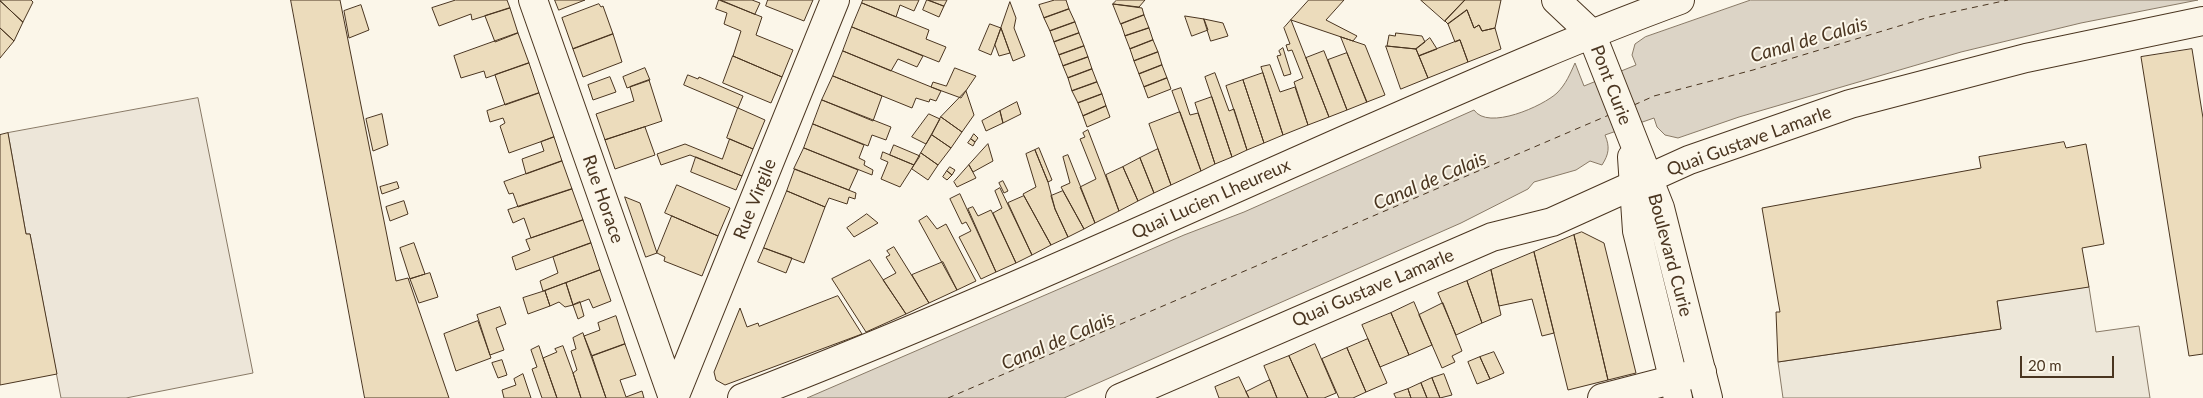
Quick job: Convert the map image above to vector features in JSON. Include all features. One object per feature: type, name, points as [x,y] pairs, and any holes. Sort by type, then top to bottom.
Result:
[{"type":"street","name":"Rue Horace","points":[[533,0],[673,398]]},
{"type":"street","name":"Rue Virgile","points":[[673,398],[835,0]]},
{"type":"street","points":[[1556,0],[1591,33]]},
{"type":"street","name":"Quai Lucien Lheureux","points":[[742,398],[868,348],[980,300],[1591,33],[1680,0]]},
{"type":"street","name":"Quai Gustave Lamarle","points":[[1120,398],[1168,388],[1492,237],[1552,222],[1689,160],[1808,118],[1884,94],[2026,58],[2203,21]]},
{"type":"street","name":"Pont Curie","points":[[1591,33],[1631,138]]},
{"type":"street","name":"Boulevard Curie","points":[[1631,138],[1641,182],[1637,231],[1676,388]]},
{"type":"street","name":"Boulevard Curie","points":[[1641,182],[1660,208],[1708,398]]},
{"type":"street","points":[[1602,398],[1676,388],[1702,372]]},
{"type":"shaded area","points":[[198,98],[253,373],[126,398],[61,398],[30,234],[26,234],[8,133]]},
{"type":"shaded area","points":[[2089,287],[2096,332],[2139,326],[2150,398],[1783,398],[1778,362],[2001,329],[1997,301]]},
{"type":"water","name":"Canal de Calais","points":[[1751,0],[2198,0],[2081,23],[1961,52],[1739,117],[1678,138],[1665,135],[1657,127],[1654,118],[1605,135],[1608,150],[1602,165],[1590,161],[1576,170],[1534,182],[1528,189],[1461,223],[1064,398],[807,398],[1184,235],[1244,212],[1474,110],[1481,116],[1491,118],[1503,117],[1528,110],[1557,93],[1575,63],[1584,86],[1636,65],[1632,55],[1635,44],[1645,37]]},
{"type":"building","points":[[0,0],[31,0],[33,2],[23,22]]},
{"type":"building","points":[[291,0],[340,0],[396,281],[408,278],[449,398],[365,398]]},
{"type":"building","points":[[456,0],[507,0],[510,8],[472,20],[471,14],[439,26],[432,8]]},
{"type":"building","points":[[555,0],[585,0],[559,10]]},
{"type":"building","points":[[719,0],[762,17],[756,35],[793,50],[782,77],[733,56],[741,31],[724,24],[727,13],[716,9]]},
{"type":"building","points":[[721,0],[752,0],[760,3],[755,14]]},
{"type":"building","points":[[768,0],[813,0],[804,21],[766,6]]},
{"type":"building","points":[[863,0],[919,0],[914,11],[900,5],[896,17],[862,3]]},
{"type":"building","points":[[927,0],[944,6],[939,17],[923,10]]},
{"type":"building","points":[[929,0],[947,0],[944,6]]},
{"type":"building","points":[[1055,0],[1066,0],[1069,9],[1044,18],[1039,5]]},
{"type":"building","points":[[1117,0],[1145,0],[1139,7],[1113,4]]},
{"type":"building","points":[[1309,0],[1344,0],[1326,20],[1357,36],[1353,41],[1291,20]]},
{"type":"building","points":[[1421,0],[1465,0],[1445,21]]},
{"type":"building","points":[[1465,0],[1501,0],[1495,28],[1482,31],[1479,25],[1474,28],[1467,10],[1448,24],[1445,21]]},
{"type":"building","points":[[0,1],[23,22],[14,41],[0,28]]},
{"type":"building","points":[[1010,2],[1016,18],[1014,28],[1025,56],[1013,61],[1001,28]]},
{"type":"building","points":[[862,3],[929,30],[926,39],[946,47],[939,62],[852,27]]},
{"type":"building","points":[[599,4],[601,7],[603,6],[613,34],[573,49],[562,18]]},
{"type":"building","points":[[1113,4],[1142,8],[1144,15],[1121,24]]},
{"type":"building","points":[[361,5],[369,30],[349,38],[344,11]]},
{"type":"building","points":[[510,8],[518,33],[495,42],[485,16]]},
{"type":"building","points":[[1069,9],[1075,22],[1050,31],[1044,18]]},
{"type":"building","points":[[1467,10],[1474,28],[1479,25],[1482,31],[1495,28],[1501,49],[1468,62],[1460,40],[1455,42],[1448,24]]},
{"type":"building","points":[[1144,15],[1149,28],[1125,36],[1121,24]]},
{"type":"building","points":[[1185,16],[1204,19],[1208,30],[1192,36]]},
{"type":"building","points":[[1204,19],[1223,23],[1228,36],[1211,41]]},
{"type":"building","points":[[1291,20],[1329,117],[1308,125],[1294,82],[1303,78],[1292,50],[1288,51],[1286,45],[1290,44],[1284,28]]},
{"type":"building","points":[[1075,22],[1079,33],[1054,42],[1050,31]]},
{"type":"building","points":[[990,24],[1001,28],[991,55],[979,50]]},
{"type":"building","points":[[852,27],[923,56],[917,67],[898,59],[891,71],[843,51]]},
{"type":"building","points":[[0,28],[14,41],[0,58]]},
{"type":"building","points":[[1001,28],[1010,53],[999,56],[995,45]]},
{"type":"building","points":[[1149,28],[1153,40],[1130,49],[1125,36]]},
{"type":"building","points":[[518,33],[529,63],[486,78],[484,71],[461,78],[454,56]]},
{"type":"building","points":[[1079,33],[1084,46],[1059,55],[1054,42]]},
{"type":"building","points":[[1396,33],[1422,36],[1425,42],[1416,49],[1387,46],[1389,35],[1395,36]]},
{"type":"building","points":[[613,34],[622,62],[583,77],[573,49]]},
{"type":"building","points":[[1341,37],[1365,45],[1385,95],[1367,102]]},
{"type":"building","points":[[1430,38],[1437,49],[1419,56],[1416,49]]},
{"type":"building","points":[[1153,40],[1158,52],[1134,61],[1130,49]]},
{"type":"building","points":[[1460,40],[1468,62],[1428,78],[1419,56]]},
{"type":"building","points":[[1084,46],[1088,57],[1063,66],[1059,55]]},
{"type":"building","points":[[1386,46],[1416,49],[1428,78],[1401,89]]},
{"type":"building","points":[[1283,48],[1291,74],[1284,76],[1277,56],[1281,55],[1279,51]]},
{"type":"building","points":[[2192,49],[2203,118],[2203,354],[2189,356],[2141,57]]},
{"type":"building","points":[[843,51],[941,91],[936,101],[930,99],[929,102],[916,98],[912,108],[833,76]]},
{"type":"building","points":[[1324,51],[1347,110],[1329,117],[1306,58]]},
{"type":"building","points":[[1158,52],[1162,65],[1139,74],[1134,61]]},
{"type":"building","points":[[1347,53],[1367,102],[1347,110],[1328,60]]},
{"type":"building","points":[[733,56],[782,77],[771,103],[723,83]]},
{"type":"building","points":[[1088,57],[1092,69],[1068,78],[1063,66]]},
{"type":"building","points":[[529,63],[539,93],[505,105],[495,75]]},
{"type":"building","points":[[1162,65],[1167,78],[1144,87],[1139,74]]},
{"type":"building","points":[[1270,65],[1280,92],[1295,87],[1308,125],[1283,135],[1261,67]]},
{"type":"building","points":[[645,68],[650,80],[627,88],[623,77]]},
{"type":"building","points":[[955,68],[976,76],[961,98],[931,87],[933,82],[946,86]]},
{"type":"building","points":[[1092,69],[1097,82],[1072,91],[1068,78]]},
{"type":"building","points":[[1215,73],[1229,111],[1234,109],[1247,150],[1232,157],[1205,77]]},
{"type":"building","points":[[1263,73],[1283,135],[1264,143],[1243,80]]},
{"type":"building","points":[[688,75],[698,79],[699,77],[743,96],[738,108],[684,85]]},
{"type":"building","points":[[833,76],[882,96],[873,121],[822,100]]},
{"type":"building","points":[[610,77],[616,92],[593,100],[588,85]]},
{"type":"building","points":[[1167,78],[1171,89],[1148,98],[1144,87]]},
{"type":"building","points":[[649,80],[662,121],[605,140],[596,114],[634,101],[630,87]]},
{"type":"building","points":[[1243,80],[1264,143],[1247,150],[1226,86]]},
{"type":"building","points":[[1097,82],[1102,94],[1078,103],[1072,91]]},
{"type":"building","points":[[1181,88],[1190,115],[1198,113],[1215,164],[1201,171],[1172,91]]},
{"type":"building","points":[[966,91],[974,115],[962,132],[941,117]]},
{"type":"building","points":[[539,93],[554,137],[509,153],[500,126],[505,123],[503,118],[490,122],[487,111]]},
{"type":"building","points":[[1102,94],[1106,106],[1083,116],[1078,103]]},
{"type":"building","points":[[1212,97],[1232,157],[1215,164],[1195,103]]},
{"type":"building","points":[[822,100],[891,127],[886,140],[872,135],[868,146],[813,124]]},
{"type":"building","points":[[1017,102],[1021,114],[1003,123],[1000,111]]},
{"type":"building","points":[[1106,106],[1110,117],[1087,127],[1083,116]]},
{"type":"building","points":[[738,108],[765,120],[753,149],[727,138]]},
{"type":"building","points":[[1000,111],[1003,123],[986,131],[982,121]]},
{"type":"building","points":[[1180,112],[1201,171],[1171,185],[1149,124]]},
{"type":"building","points":[[382,114],[388,145],[373,151],[366,119]]},
{"type":"building","points":[[929,114],[940,119],[926,144],[912,137]]},
{"type":"building","points":[[941,117],[962,132],[951,148],[932,135]]},
{"type":"building","points":[[813,124],[864,145],[859,158],[865,161],[864,165],[873,170],[872,175],[804,148]]},
{"type":"building","points":[[645,127],[655,155],[615,169],[605,140]]},
{"type":"building","points":[[1088,130],[1119,211],[1095,223],[1080,187],[1096,179],[1080,139],[1085,137],[1083,133]]},
{"type":"building","points":[[8,133],[26,234],[30,234],[57,374],[0,385],[0,135]]},
{"type":"building","points":[[974,134],[978,138],[975,142],[971,139]]},
{"type":"building","points":[[932,135],[951,148],[938,165],[921,153]]},
{"type":"building","points":[[554,137],[562,161],[526,174],[522,159],[544,151],[541,142]]},
{"type":"building","points":[[730,139],[753,149],[742,176],[690,155],[661,165],[657,154],[685,144],[722,159]]},
{"type":"building","points":[[971,139],[975,142],[973,146],[968,143]]},
{"type":"building","points":[[2064,142],[2066,148],[2086,144],[2104,244],[2082,248],[2089,287],[1997,301],[2001,329],[1778,362],[1776,312],[1780,312],[1762,208],[1981,168],[1979,157]]},
{"type":"building","points":[[988,144],[993,161],[973,172],[969,165]]},
{"type":"building","points":[[894,145],[920,156],[914,165],[890,155]]},
{"type":"building","points":[[804,148],[858,170],[849,190],[794,169]]},
{"type":"building","points":[[1039,148],[1052,180],[1048,182],[1035,150]]},
{"type":"building","points":[[1158,149],[1171,185],[1154,193],[1140,158]]},
{"type":"building","points":[[1035,150],[1048,182],[1055,209],[1068,237],[1051,245],[1023,194],[1036,187],[1026,154]]},
{"type":"building","points":[[883,152],[914,165],[900,187],[881,179],[888,162],[881,159]]},
{"type":"building","points":[[921,153],[938,165],[928,180],[912,169]]},
{"type":"building","points":[[1068,155],[1095,223],[1084,229],[1061,187],[1070,183],[1063,157]]},
{"type":"building","points":[[696,157],[742,176],[736,190],[691,172]]},
{"type":"building","points":[[1140,158],[1154,193],[1138,201],[1123,167]]},
{"type":"building","points":[[562,161],[572,189],[518,207],[513,193],[509,194],[504,182]]},
{"type":"building","points":[[969,165],[976,178],[957,187],[954,182]]},
{"type":"building","points":[[950,167],[955,170],[952,175],[947,171]]},
{"type":"building","points":[[1123,167],[1138,201],[1119,211],[1106,175]]},
{"type":"building","points":[[795,169],[856,193],[855,199],[849,197],[847,204],[829,198],[825,207],[787,191]]},
{"type":"building","points":[[947,171],[952,175],[947,180],[943,177]]},
{"type":"building","points":[[1003,181],[1008,191],[1004,193],[999,183]]},
{"type":"building","points":[[397,182],[399,188],[382,194],[380,187]]},
{"type":"building","points":[[677,185],[730,208],[718,236],[665,213]]},
{"type":"building","points":[[1000,188],[1032,255],[1016,263],[993,213],[1002,208],[995,191]]},
{"type":"building","points":[[572,189],[583,220],[531,238],[524,218],[513,223],[508,210]]},
{"type":"building","points":[[787,191],[825,207],[804,263],[764,248]]},
{"type":"building","points":[[1063,191],[1084,229],[1068,237],[1051,196]]},
{"type":"building","points":[[960,194],[996,272],[981,279],[959,237],[971,231],[966,222],[962,224],[950,199]]},
{"type":"building","points":[[1024,196],[1051,245],[1032,255],[1008,203]]},
{"type":"building","points":[[625,197],[640,203],[657,253],[646,257]]},
{"type":"building","points":[[404,201],[408,214],[390,221],[386,207]]},
{"type":"building","points":[[973,207],[978,216],[991,210],[1016,263],[996,272],[968,209]]},
{"type":"building","points":[[867,214],[878,223],[854,237],[847,228]]},
{"type":"building","points":[[672,216],[718,236],[702,276],[664,261],[665,257],[657,253]]},
{"type":"building","points":[[927,216],[937,229],[946,224],[976,281],[957,290],[919,221]]},
{"type":"building","points":[[583,220],[591,243],[516,270],[512,257],[530,250],[526,240]]},
{"type":"building","points":[[1582,232],[1604,243],[1636,373],[1608,380],[1574,235]]},
{"type":"building","points":[[1574,235],[1608,380],[1568,390],[1534,252]]},
{"type":"building","points":[[414,243],[425,274],[410,279],[400,248]]},
{"type":"building","points":[[591,243],[600,270],[543,291],[540,281],[558,273],[553,257]]},
{"type":"building","points":[[894,247],[929,303],[906,314],[883,280],[896,273],[886,257],[890,255],[887,251]]},
{"type":"building","points":[[764,248],[792,258],[786,273],[758,262]]},
{"type":"building","points":[[1534,252],[1554,333],[1542,336],[1532,299],[1499,306],[1491,270]]},
{"type":"building","points":[[870,260],[906,314],[866,332],[832,279]]},
{"type":"building","points":[[943,262],[957,290],[929,303],[912,275]]},
{"type":"building","points":[[600,270],[611,301],[593,308],[589,299],[573,305],[566,283]]},
{"type":"building","points":[[1491,270],[1501,315],[1482,323],[1467,281]]},
{"type":"building","points":[[430,273],[438,297],[419,303],[410,279]]},
{"type":"building","points":[[1467,281],[1482,323],[1456,335],[1438,293]]},
{"type":"building","points":[[566,283],[573,305],[565,307],[559,302],[550,306],[545,291]]},
{"type":"building","points":[[545,291],[550,306],[528,314],[523,298]]},
{"type":"building","points":[[838,296],[862,334],[725,385],[716,380],[714,372],[740,308],[747,327],[758,323],[759,326]]},
{"type":"building","points":[[580,302],[584,316],[578,319],[573,305]]},
{"type":"building","points":[[1414,302],[1432,345],[1409,355],[1391,313]]},
{"type":"building","points":[[1443,303],[1462,351],[1452,356],[1455,362],[1442,368],[1419,315]]},
{"type":"building","points":[[500,307],[506,324],[496,328],[504,350],[490,355],[477,315]]},
{"type":"building","points":[[1391,313],[1409,355],[1380,367],[1362,325]]},
{"type":"building","points":[[616,316],[625,344],[592,356],[584,336],[600,330],[598,323]]},
{"type":"building","points":[[478,321],[491,358],[456,371],[444,334]]},
{"type":"building","points":[[583,333],[606,398],[581,398],[573,373],[577,370],[571,351],[576,349],[573,338]]},
{"type":"building","points":[[1368,339],[1387,383],[1366,392],[1347,348]]},
{"type":"building","points":[[625,344],[636,375],[620,380],[626,397],[642,391],[644,398],[606,398],[592,356]]},
{"type":"building","points":[[1315,344],[1336,393],[1324,398],[1308,398],[1289,356]]},
{"type":"building","points":[[539,346],[557,398],[542,398],[532,369],[537,367],[531,350]]},
{"type":"building","points":[[563,346],[581,398],[557,398],[543,358],[557,352],[555,349]]},
{"type":"building","points":[[1347,348],[1366,392],[1353,398],[1339,398],[1322,359]]},
{"type":"building","points":[[1494,352],[1504,373],[1490,379],[1480,357]]},
{"type":"building","points":[[1289,356],[1308,398],[1277,398],[1264,366]]},
{"type":"building","points":[[1480,357],[1490,379],[1477,384],[1468,362]]},
{"type":"building","points":[[502,360],[507,375],[498,378],[492,363]]},
{"type":"building","points":[[523,374],[531,398],[504,398],[502,390],[516,385],[514,379]]},
{"type":"building","points":[[1444,374],[1452,395],[1440,398],[1432,378]]},
{"type":"building","points":[[1239,377],[1249,398],[1219,398],[1215,387]]},
{"type":"building","points":[[1432,378],[1440,398],[1427,398],[1421,383]]},
{"type":"building","points":[[1270,380],[1277,398],[1249,398],[1246,392]]},
{"type":"building","points":[[1421,383],[1427,398],[1411,398],[1408,389]]},
{"type":"building","points":[[1408,389],[1411,398],[1396,398],[1394,394]]},
{"type":"ferry route","points":[[1634,105],[1654,96],[1753,70],[1929,17],[2008,0]]},
{"type":"ferry route","points":[[948,398],[1609,115]]}]
